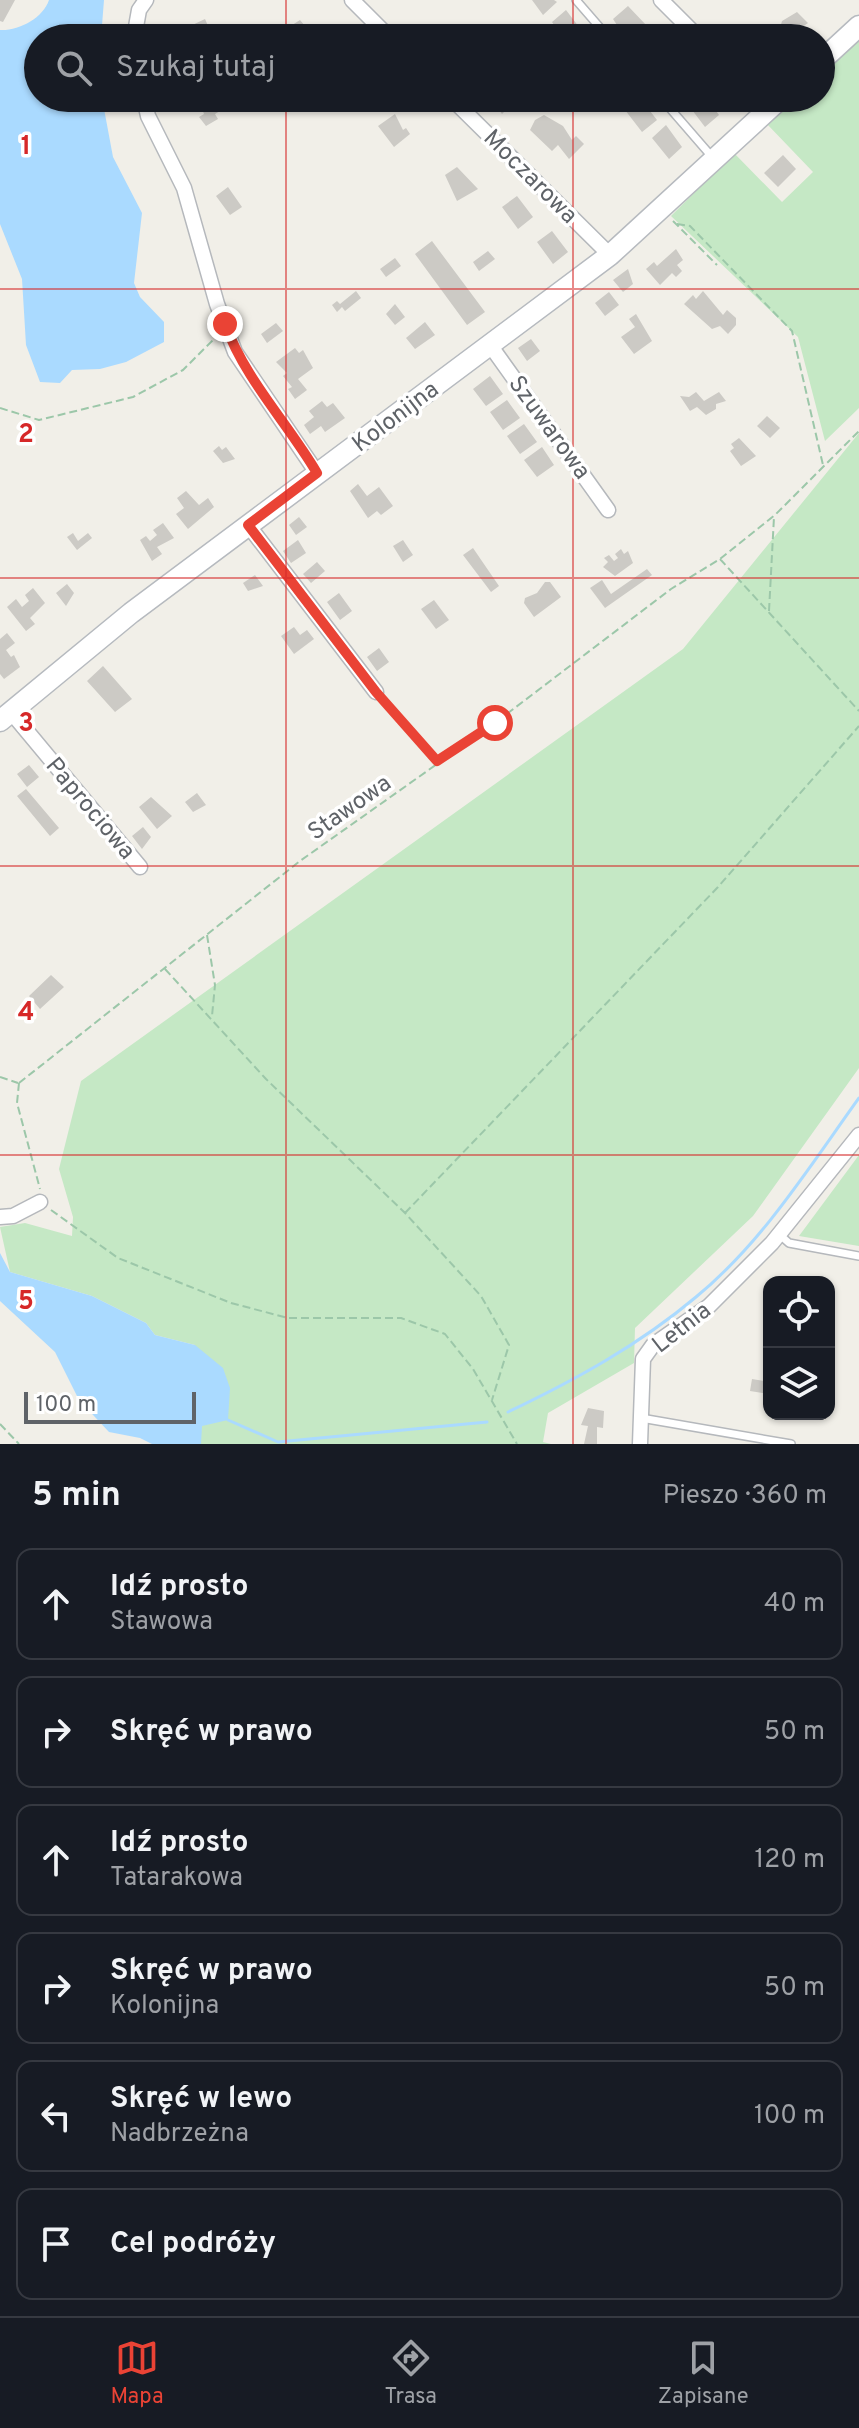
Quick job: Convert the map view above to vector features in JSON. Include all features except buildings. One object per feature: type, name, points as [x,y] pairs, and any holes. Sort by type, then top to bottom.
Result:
[{"type":"street","points":[[136,24],[139,10],[146,0]]},
{"type":"street","points":[[352,0],[376,24]]},
{"type":"street","points":[[661,0],[685,24]]},
{"type":"street","points":[[835,48],[859,26]]},
{"type":"street","points":[[147,112],[184,188],[235,352],[260,395],[317,473]]},
{"type":"street","name":"Moczarowa","points":[[465,112],[610,255]]},
{"type":"street","name":"Kolonijna","points":[[6,716],[131,613],[610,255],[760,112]]},
{"type":"street","name":"Szuwarowa","points":[[490,345],[608,510]]},
{"type":"street","points":[[248,525],[376,692]]},
{"type":"street","name":"Paprociowa","points":[[6,716],[140,867]]},
{"type":"street","name":"Letnia","points":[[640,1444],[643,1359],[653,1345],[709,1306],[780,1235],[859,1135]]},
{"type":"street","points":[[0,1217],[13,1216],[40,1202]]},
{"type":"lane","points":[[576,0],[597,24]]},
{"type":"lane","points":[[673,112],[714,159]]},
{"type":"lane","points":[[780,1235],[789,1243],[859,1256]]},
{"type":"lane","points":[[641,1418],[791,1444]]},
{"type":"path","points":[[662,208],[717,265]]},
{"type":"path","points":[[677,224],[690,226],[792,331],[823,466]]},
{"type":"path","points":[[0,408],[39,420],[133,397],[183,370],[205,352],[225,324]]},
{"type":"path","name":"Stawowa","points":[[19,1083],[207,934],[437,761],[495,723],[671,589],[720,559],[775,515],[859,431]]},
{"type":"path","points":[[769,612],[775,515]]},
{"type":"path","points":[[720,559],[859,711]]},
{"type":"path","points":[[376,692],[437,761]]},
{"type":"path","points":[[405,1213],[718,887],[859,726]]},
{"type":"path","points":[[207,934],[215,985],[212,1016]]},
{"type":"path","points":[[165,969],[212,1016],[266,1079],[405,1213],[481,1296],[509,1345],[491,1401]]},
{"type":"path","points":[[0,1077],[19,1083],[17,1103],[40,1182],[40,1202],[118,1258],[231,1303],[288,1318],[401,1318],[445,1334],[517,1444]]},
{"type":"path","points":[[0,1424],[19,1444]]},
{"type":"green space","points":[[859,39],[859,408],[825,441],[798,337],[671,216],[734,153],[782,202],[813,172],[766,123],[778,112],[835,112],[835,60]]},
{"type":"green space","points":[[859,433],[859,1068],[753,1216],[635,1328],[634,1363],[548,1413],[543,1442],[551,1444],[201,1444],[195,1345],[155,1335],[146,1323],[92,1296],[10,1272],[0,1227],[25,1223],[72,1236],[73,1217],[59,1169],[81,1081],[683,649]]},
{"type":"green space","points":[[859,1155],[859,1246],[799,1236]]},
{"type":"water","points":[[49,0],[104,0],[102,24],[24,24]]},
{"type":"water","points":[[24,24],[24,112],[105,112],[113,157],[142,213],[134,283],[140,297],[164,322],[164,342],[126,362],[100,369],[72,370],[60,383],[40,382],[26,345],[22,279],[0,224],[0,30]]},
{"type":"water","points":[[0,1253],[10,1272],[92,1296],[146,1323],[155,1335],[195,1345],[223,1368],[230,1388],[228,1420],[202,1426],[201,1444],[152,1444],[140,1438],[109,1432],[79,1400],[55,1352],[0,1301]]},
{"type":"waterway","points":[[508,1412],[629,1346],[720,1276],[784,1203],[859,1098]]},
{"type":"waterway","points":[[228,1420],[278,1442],[487,1422]]},
{"type":"route","points":[[225,324],[235,352],[260,395],[317,473],[248,525],[376,692],[437,761],[495,723]]}]
